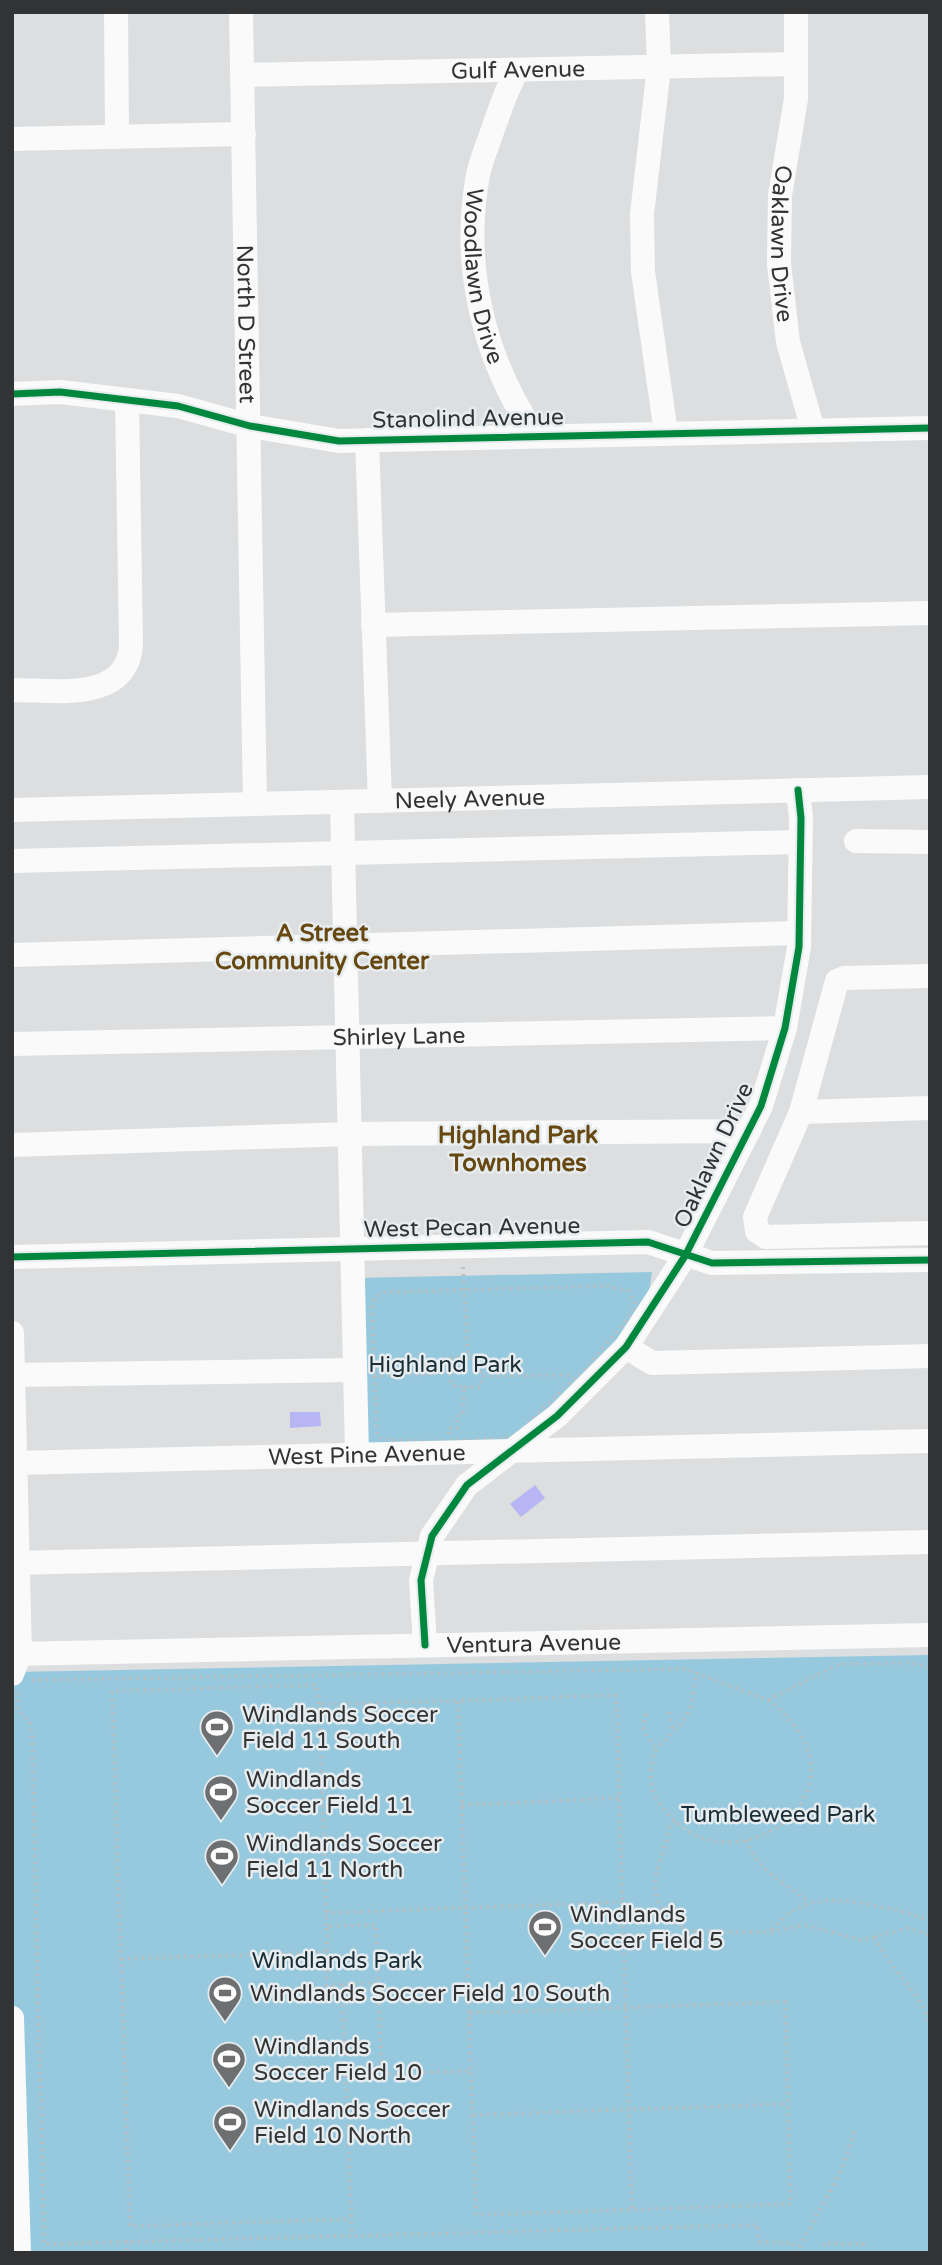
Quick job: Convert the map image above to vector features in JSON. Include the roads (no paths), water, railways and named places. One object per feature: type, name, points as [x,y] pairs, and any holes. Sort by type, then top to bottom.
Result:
[{"type":"street","points":[[116,12],[117,137]]},
{"type":"street","name":"North D Street","points":[[241,12],[255,804]]},
{"type":"street","points":[[657,12],[659,67],[642,215],[643,272],[666,433]]},
{"type":"street","name":"Oaklawn Drive","points":[[796,12],[796,99],[780,195],[779,264],[788,342],[813,430]]},
{"type":"street","name":"Gulf Avenue","points":[[242,75],[795,64]]},
{"type":"street","name":"Woodlawn Drive","points":[[518,70],[508,85],[478,174],[471,244],[487,342],[512,402],[536,436]]},
{"type":"street","points":[[12,139],[244,134]]},
{"type":"street","name":"Stanolind Avenue","points":[[12,394],[60,393],[178,406],[250,426],[339,440],[930,428]]},
{"type":"street","points":[[12,690],[92,688],[114,681],[128,665],[131,645],[127,400]]},
{"type":"street","points":[[367,440],[380,801]]},
{"type":"street","points":[[373,625],[930,613]]},
{"type":"street","name":"Neely Avenue","points":[[12,810],[930,788]]},
{"type":"street","name":"Oaklawn Drive","points":[[425,1646],[421,1580],[432,1536],[467,1485],[557,1416],[584,1379],[626,1347],[685,1256],[761,1106],[785,1027],[799,933],[798,790]]},
{"type":"street","points":[[342,802],[352,1249],[361,1374],[357,1455]]},
{"type":"street","points":[[856,841],[930,842]]},
{"type":"street","points":[[12,861],[800,842]]},
{"type":"street","points":[[12,956],[799,933]]},
{"type":"street","points":[[930,976],[844,978],[837,981],[801,1112],[755,1217],[757,1231],[766,1237],[930,1233]]},
{"type":"street","name":"Shirley Lane","points":[[12,1044],[785,1027]]},
{"type":"street","points":[[801,1112],[930,1108]]},
{"type":"street","points":[[12,1145],[350,1134],[749,1131]]},
{"type":"street","name":"West Pecan Avenue","points":[[12,1257],[648,1242],[712,1263],[930,1260]]},
{"type":"street","points":[[12,1333],[18,1670]]},
{"type":"street","points":[[626,1347],[652,1363],[930,1356]]},
{"type":"street","points":[[13,1375],[361,1374]]},
{"type":"street","name":"West Pine Avenue","points":[[14,1463],[357,1455],[449,1446],[510,1451],[930,1441]]},
{"type":"street","points":[[15,1563],[930,1542]]},
{"type":"street","name":"Ventura Avenue","points":[[18,1670],[425,1646],[930,1635]]},
{"type":"street","points":[[12,2018],[19,2253]]},
{"type":"water","points":[[290,1412],[320,1412],[321,1426],[290,1428]]},
{"type":"water","points":[[535,1485],[545,1498],[521,1517],[510,1504]]},
{"type":"place","name":"Windlands Soccer Field 11 South","points":[[217,1757]]},
{"type":"place","name":"Windlands Soccer Field 11","points":[[221,1822]]},
{"type":"place","name":"Windlands Soccer Field 11 North","points":[[222,1886]]},
{"type":"place","name":"Windlands Soccer Field 5","points":[[545,1957]]},
{"type":"place","name":"Windlands Soccer Field 10 South","points":[[225,2023]]},
{"type":"place","name":"Windlands Soccer Field 10","points":[[229,2089]]},
{"type":"place","name":"Windlands Soccer Field 10 North","points":[[230,2152]]},
{"type":"district","name":"A Street Community Center","points":[[322,947]]},
{"type":"district","name":"Highland Park Townhomes","points":[[518,1149]]},
{"type":"park label","name":"Highland Park","points":[[445,1364]]},
{"type":"park label","name":"Tumbleweed Park","points":[[778,1814]]},
{"type":"park label","name":"Windlands Park","points":[[337,1960]]}]
